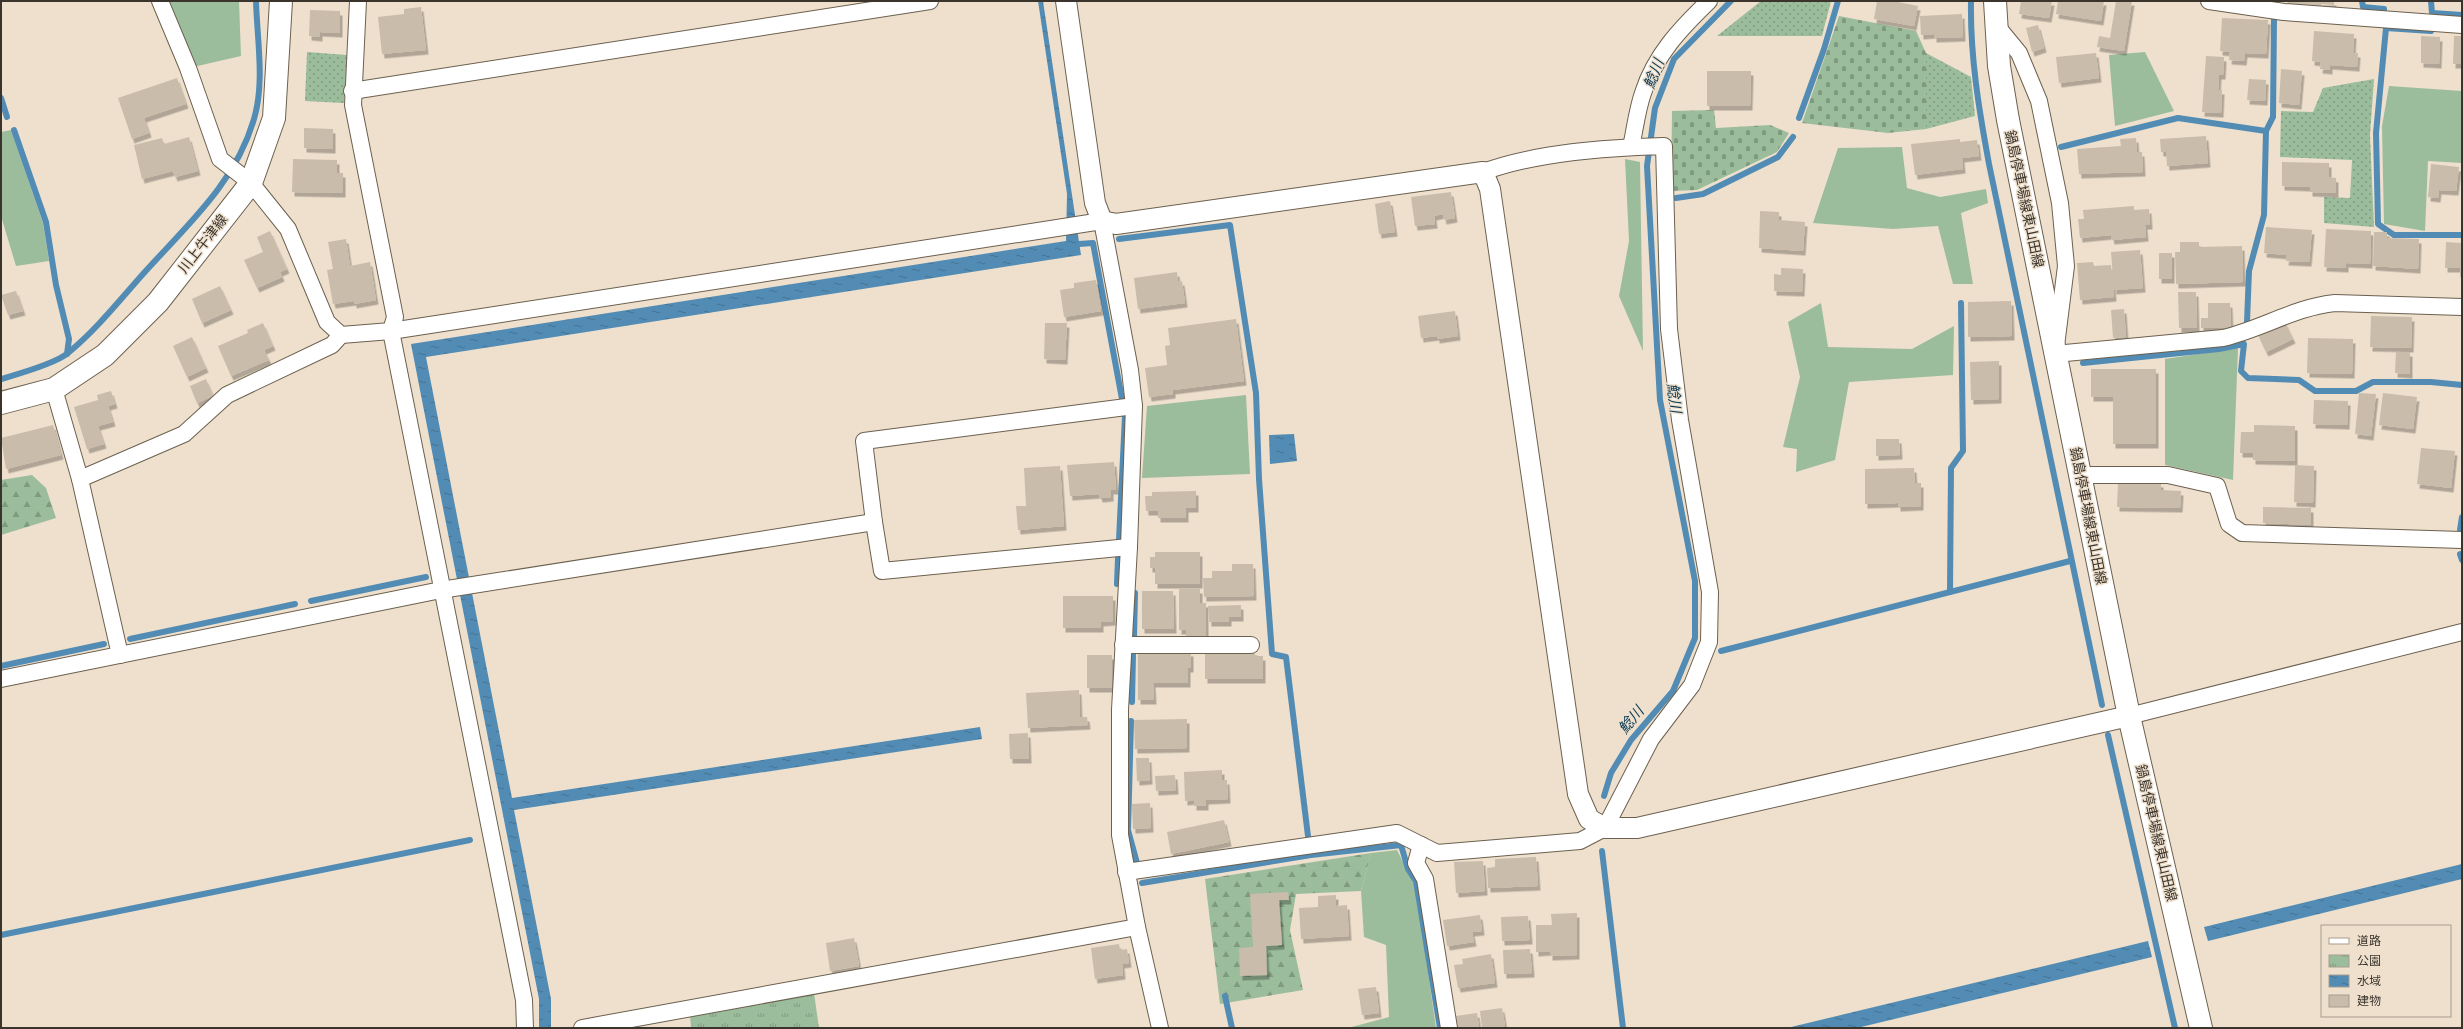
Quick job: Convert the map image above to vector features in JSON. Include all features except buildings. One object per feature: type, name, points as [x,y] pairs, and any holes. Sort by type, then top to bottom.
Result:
[{"type":"main road","name":"川上牛津線","points":[[1,403],[54,389],[105,355],[158,302],[251,183],[274,118],[281,1]]},
{"type":"main road","name":"鍋島停車場線東山田線","points":[[1995,1],[1996,25],[2008,120],[2129,716],[2201,1028]]},
{"type":"street","points":[[160,1],[188,68],[220,159],[251,183],[288,229],[327,322],[341,335]]},
{"type":"street","points":[[358,1],[352,90],[353,105],[394,317],[391,331],[445,589],[524,1000],[525,1028]]},
{"type":"street","points":[[352,90],[930,1]]},
{"type":"street","points":[[1066,1],[1094,203],[1102,220],[1130,370],[1134,406],[1129,547],[1120,710],[1120,835],[1137,928],[1160,1028]]},
{"type":"street","points":[[1631,147],[1643,93],[1655,65],[1678,31],[1709,1]]},
{"type":"street","points":[[2209,1],[2264,5],[2284,12],[2462,25]]},
{"type":"street","points":[[1996,25],[2019,53],[2039,101],[2060,203],[2066,266],[2055,354],[2223,338],[2247,332],[2300,309],[2316,305],[2334,303],[2462,307]]},
{"type":"street","points":[[80,479],[184,434],[227,395],[332,345],[341,335],[391,331],[1102,220],[1116,224],[1483,172],[1512,161],[1631,147],[1664,146],[1669,329],[1680,420],[1710,592],[1709,642],[1692,685],[1651,739],[1605,828]]},
{"type":"street","points":[[1483,172],[1490,189],[1578,794],[1589,819],[1605,828]]},
{"type":"street","points":[[54,389],[80,479],[120,655]]},
{"type":"street","points":[[1129,547],[882,571],[874,522],[864,441],[1134,406]]},
{"type":"street","points":[[2080,475],[2168,475],[2217,486],[2229,524],[2242,533],[2462,540]]},
{"type":"street","points":[[1,680],[445,589],[874,522]]},
{"type":"street","points":[[1126,872],[1398,833],[1437,853],[1580,841],[1605,828],[1637,828],[2129,716],[2462,632]]},
{"type":"street","points":[[1123,645],[1251,645]]},
{"type":"street","points":[[1421,845],[1416,863],[1425,879],[1449,1028]]},
{"type":"street","points":[[582,1028],[1137,928]]},
{"type":"green space","points":[[168,1],[239,1],[241,56],[193,67]]},
{"type":"green space","points":[[1761,1],[1831,1],[1822,36],[1717,36]]},
{"type":"green space","points":[[1839,16],[1916,31],[1926,53],[1926,129],[1888,133],[1802,123]]},
{"type":"green space","points":[[307,52],[347,55],[344,103],[305,101]]},
{"type":"green space","points":[[2145,52],[2174,111],[2115,126],[2109,55]]},
{"type":"green space","points":[[1926,53],[1971,77],[1975,116],[1926,129]]},
{"type":"green space","points":[[2374,79],[2370,135],[2374,227],[2324,223],[2324,197],[2350,198],[2352,160],[2280,157],[2281,111],[2313,112],[2323,88]]},
{"type":"green space","points":[[2389,86],[2462,91],[2462,163],[2428,161],[2425,231],[2384,224],[2382,126]]},
{"type":"green space","points":[[1714,110],[1716,128],[1770,125],[1789,133],[1777,152],[1697,190],[1671,191],[1672,111]]},
{"type":"green space","points":[[11,130],[43,223],[49,261],[16,266],[1,216],[1,132]]},
{"type":"green space","points":[[1902,147],[1907,188],[1940,197],[1986,189],[1988,203],[1961,213],[1973,284],[1953,284],[1938,226],[1893,229],[1813,223],[1838,148]]},
{"type":"green space","points":[[1625,159],[1640,162],[1643,351],[1619,296],[1629,241]]},
{"type":"green space","points":[[1821,303],[1828,347],[1912,349],[1954,326],[1953,375],[1849,382],[1835,460],[1796,472],[1797,449],[1783,447],[1800,377],[1788,322]]},
{"type":"green space","points":[[2238,348],[2233,480],[2165,465],[2165,359]]},
{"type":"green space","points":[[1246,395],[1250,474],[1142,478],[1147,406]]},
{"type":"green space","points":[[32,475],[46,488],[56,518],[1,535],[1,480]]},
{"type":"green space","points":[[1397,850],[1416,888],[1436,1028],[1348,1028],[1389,1017],[1386,945],[1364,937],[1361,891],[1371,853]]},
{"type":"green space","points":[[1371,853],[1361,891],[1296,894],[1290,930],[1303,990],[1220,1004],[1205,879]]},
{"type":"green space","points":[[814,993],[819,1028],[691,1028],[690,1015]]},
{"type":"water","points":[[1038,1],[1043,1],[1081,255],[426,357],[512,798],[980,727],[982,739],[514,810],[551,999],[551,1028],[539,1028],[539,999],[411,344],[1066,241],[1067,194]]},
{"type":"water","points":[[1294,434],[1297,461],[1270,464],[1269,435]]},
{"type":"water","points":[[2462,864],[2462,879],[2208,941],[2204,927]]},
{"type":"water","points":[[2148,941],[2152,957],[1857,1028],[1787,1028]]},
{"type":"waterway","points":[[1,379],[36,368],[54,361],[68,353],[107,315],[192,221],[222,184],[235,164],[246,142],[257,105],[260,60],[256,1]]},
{"type":"waterway","name":"鯰川","points":[[1604,796],[1611,773],[1631,740],[1673,691],[1695,638],[1695,581],[1660,400],[1647,166],[1655,108],[1674,59],[1731,1]]},
{"type":"waterway","points":[[1799,118],[1824,49],[1838,1]]},
{"type":"waterway","points":[[1971,1],[1974,63],[1989,164],[2102,705]]},
{"type":"waterway","points":[[2362,1],[2363,7],[2384,9]]},
{"type":"waterway","points":[[2431,1],[2432,13],[2462,15]]},
{"type":"waterway","points":[[2247,322],[2249,271],[2264,215],[2266,131],[2273,117],[2274,19]]},
{"type":"waterway","points":[[2431,31],[2386,28],[2376,133],[2378,224],[2394,235],[2462,235]]},
{"type":"waterway","points":[[1,98],[7,117]]},
{"type":"waterway","points":[[2061,147],[2178,118],[2266,131]]},
{"type":"waterway","points":[[14,130],[46,222],[56,285],[69,339],[67,354]]},
{"type":"waterway","points":[[1676,198],[1703,194],[1778,157],[1793,137]]},
{"type":"waterway","points":[[1119,239],[1230,225],[1256,393],[1259,479],[1272,654],[1286,657],[1308,836]]},
{"type":"waterway","points":[[1079,244],[1093,243],[1122,399]]},
{"type":"waterway","points":[[1950,592],[1951,468],[1963,451],[1961,303]]},
{"type":"waterway","points":[[2083,363],[2219,349],[2244,344],[2241,371],[2248,378],[2299,380],[2315,391],[2356,391],[2373,382],[2431,382],[2462,385]]},
{"type":"waterway","points":[[1119,540],[1125,416]]},
{"type":"waterway","points":[[2460,530],[2462,517]]},
{"type":"waterway","points":[[2460,554],[2462,560]]},
{"type":"waterway","points":[[1117,584],[1118,558]]},
{"type":"waterway","points":[[1721,651],[2070,561]]},
{"type":"waterway","points":[[311,601],[426,577]]},
{"type":"waterway","points":[[1134,638],[1135,593]]},
{"type":"waterway","points":[[130,639],[295,604]]},
{"type":"waterway","points":[[1,666],[104,644]]},
{"type":"waterway","points":[[1132,702],[1133,653]]},
{"type":"waterway","points":[[1131,721],[1128,830],[1137,863]]},
{"type":"waterway","points":[[2108,735],[2175,1028]]},
{"type":"waterway","points":[[1,935],[470,840]]},
{"type":"waterway","points":[[1142,883],[1311,855],[1401,845],[1408,869],[1416,881],[1440,1028]]},
{"type":"waterway","name":"鯰川","points":[[1602,851],[1623,1028]]},
{"type":"waterway","points":[[1225,996],[1232,1028]]}]
